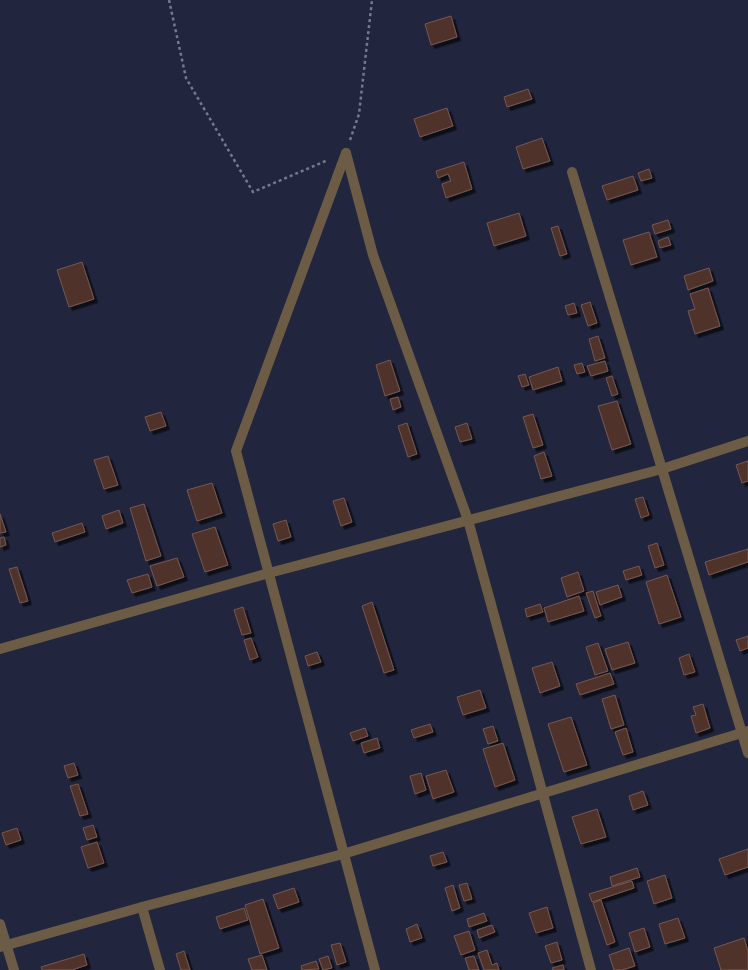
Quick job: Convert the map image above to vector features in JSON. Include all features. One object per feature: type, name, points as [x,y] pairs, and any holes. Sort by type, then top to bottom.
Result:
[{"type":"street","points":[[346,153],[373,255],[468,520],[591,970]]},
{"type":"street","points":[[346,153],[236,451],[375,970]]},
{"type":"street","points":[[572,172],[662,469],[745,732],[748,753]]},
{"type":"street","points":[[0,649],[269,573],[662,469],[748,441]]},
{"type":"street","points":[[3,947],[142,907],[343,854],[745,732]]},
{"type":"street","points":[[142,907],[160,970]]},
{"type":"street","points":[[0,924],[3,947],[14,970]]},
{"type":"path","points":[[170,0],[186,78],[253,192],[346,153],[359,114],[372,0]]},
{"type":"building","points":[[451,16],[457,37],[431,45],[425,24]]},
{"type":"building","points":[[528,89],[532,99],[507,107],[504,97]]},
{"type":"building","points":[[447,108],[453,126],[420,137],[414,119]]},
{"type":"building","points":[[542,138],[550,161],[523,169],[516,147]]},
{"type":"building","points":[[464,162],[472,189],[446,198],[442,184],[451,181],[448,174],[438,178],[436,171]]},
{"type":"building","points":[[649,169],[652,178],[641,181],[638,173]]},
{"type":"building","points":[[633,176],[638,190],[607,200],[602,186]]},
{"type":"building","points":[[519,213],[526,236],[494,246],[487,223]]},
{"type":"building","points":[[668,220],[671,229],[655,234],[652,225]]},
{"type":"building","points":[[558,226],[567,254],[560,256],[551,228]]},
{"type":"building","points":[[649,232],[657,257],[631,265],[623,240]]},
{"type":"building","points":[[668,237],[671,245],[660,248],[658,241]]},
{"type":"building","points":[[82,262],[94,299],[69,307],[57,270]]},
{"type":"building","points":[[709,268],[713,281],[688,290],[684,276]]},
{"type":"building","points":[[708,288],[720,326],[695,334],[688,311],[695,309],[690,294]]},
{"type":"building","points":[[590,302],[597,323],[588,326],[581,305]]},
{"type":"building","points":[[574,303],[577,313],[568,315],[565,306]]},
{"type":"building","points":[[598,336],[605,358],[595,361],[589,339]]},
{"type":"building","points":[[390,360],[400,391],[385,396],[376,365]]},
{"type":"building","points":[[605,361],[608,371],[591,376],[587,366]]},
{"type":"building","points":[[582,363],[585,372],[577,374],[574,365]]},
{"type":"building","points":[[558,367],[562,381],[533,390],[529,377]]},
{"type":"building","points":[[525,374],[529,385],[522,387],[518,376]]},
{"type":"building","points":[[612,376],[618,394],[612,396],[606,378]]},
{"type":"building","points":[[398,397],[401,407],[393,410],[390,399]]},
{"type":"building","points":[[617,401],[631,444],[612,450],[598,406]]},
{"type":"building","points":[[161,412],[166,426],[150,431],[145,417]]},
{"type":"building","points":[[533,414],[543,445],[533,448],[523,417]]},
{"type":"building","points":[[407,423],[417,454],[408,457],[398,426]]},
{"type":"building","points":[[467,423],[472,439],[460,442],[455,427]]},
{"type":"building","points":[[544,452],[552,476],[541,479],[534,456]]},
{"type":"building","points":[[108,456],[118,485],[104,489],[94,460]]},
{"type":"building","points":[[748,461],[748,481],[742,483],[736,465]]},
{"type":"building","points":[[212,483],[222,513],[197,521],[187,490]]},
{"type":"building","points":[[643,497],[649,515],[641,518],[635,499]]},
{"type":"building","points":[[344,498],[352,522],[341,526],[333,501]]},
{"type":"building","points":[[144,504],[161,556],[146,561],[130,508]]},
{"type":"building","points":[[119,510],[123,523],[106,529],[102,516]]},
{"type":"building","points":[[0,514],[6,532],[0,533]]},
{"type":"building","points":[[286,520],[291,537],[278,541],[273,524]]},
{"type":"building","points":[[82,523],[85,532],[55,542],[52,533]]},
{"type":"building","points":[[215,527],[228,565],[205,572],[192,534]]},
{"type":"building","points":[[4,537],[6,545],[0,547],[0,538]]},
{"type":"building","points":[[657,543],[664,565],[655,568],[648,546]]},
{"type":"building","points":[[748,549],[748,562],[709,575],[705,562]]},
{"type":"building","points":[[177,558],[184,577],[157,586],[150,566]]},
{"type":"building","points":[[639,566],[642,575],[626,580],[623,571]]},
{"type":"building","points":[[17,567],[28,601],[20,603],[9,569]]},
{"type":"building","points":[[578,572],[584,591],[567,597],[561,578]]},
{"type":"building","points":[[148,574],[152,587],[132,593],[127,580]]},
{"type":"building","points":[[667,575],[681,617],[659,624],[646,582]]},
{"type":"building","points":[[618,585],[622,597],[600,605],[596,592]]},
{"type":"building","points":[[593,591],[601,616],[595,618],[586,593]]},
{"type":"building","points":[[579,596],[584,611],[548,622],[544,608]]},
{"type":"building","points":[[372,602],[394,670],[384,673],[362,606]]},
{"type":"building","points":[[540,604],[543,612],[527,617],[525,609]]},
{"type":"building","points":[[243,607],[251,633],[242,635],[234,610]]},
{"type":"building","points":[[748,636],[748,648],[740,651],[736,640]]},
{"type":"building","points":[[251,638],[258,657],[250,660],[244,640]]},
{"type":"building","points":[[628,642],[635,663],[612,670],[605,649]]},
{"type":"building","points":[[598,643],[608,671],[595,675],[586,647]]},
{"type":"building","points":[[317,652],[321,662],[308,666],[305,656]]},
{"type":"building","points":[[689,654],[695,672],[684,675],[679,658]]},
{"type":"building","points":[[552,662],[560,686],[540,693],[532,668]]},
{"type":"building","points":[[610,673],[614,684],[580,695],[576,684]]},
{"type":"building","points":[[480,690],[486,708],[463,715],[457,697]]},
{"type":"building","points":[[615,695],[624,725],[611,729],[602,699]]},
{"type":"building","points":[[703,704],[710,728],[696,733],[691,716],[696,715],[693,707]]},
{"type":"building","points":[[571,717],[587,765],[564,772],[548,724]]},
{"type":"building","points":[[430,724],[433,732],[414,738],[411,730]]},
{"type":"building","points":[[493,726],[498,741],[488,744],[483,729]]},
{"type":"building","points":[[365,728],[368,736],[353,741],[350,733]]},
{"type":"building","points":[[626,728],[633,752],[623,755],[615,732]]},
{"type":"building","points":[[377,738],[380,748],[364,753],[361,743]]},
{"type":"building","points":[[503,743],[515,780],[495,787],[483,749]]},
{"type":"building","points":[[74,763],[78,775],[68,778],[64,766]]},
{"type":"building","points":[[446,770],[454,792],[433,799],[426,776]]},
{"type":"building","points":[[421,773],[426,790],[415,794],[410,776]]},
{"type":"building","points":[[78,784],[88,814],[80,816],[70,786]]},
{"type":"building","points":[[643,791],[648,805],[633,810],[629,796]]},
{"type":"building","points":[[597,809],[606,837],[581,844],[572,817]]},
{"type":"building","points":[[93,825],[97,837],[87,840],[83,828]]},
{"type":"building","points":[[17,828],[21,840],[6,845],[2,833]]},
{"type":"building","points":[[97,842],[104,863],[88,868],[81,847]]},
{"type":"building","points":[[748,849],[748,867],[725,875],[719,859]]},
{"type":"building","points":[[443,852],[447,862],[433,866],[430,856]]},
{"type":"building","points":[[637,868],[640,877],[612,886],[610,877]]},
{"type":"building","points":[[665,875],[672,898],[654,904],[647,881]]},
{"type":"building","points":[[632,881],[634,888],[592,902],[589,894]]},
{"type":"building","points":[[467,883],[472,899],[464,901],[459,885]]},
{"type":"building","points":[[453,885],[460,908],[452,911],[445,888]]},
{"type":"building","points":[[294,888],[299,902],[278,909],[273,895]]},
{"type":"building","points":[[263,899],[279,948],[260,954],[245,905]]},
{"type":"building","points":[[601,900],[615,942],[607,945],[593,903]]},
{"type":"building","points":[[547,907],[553,928],[536,933],[529,913]]},
{"type":"building","points":[[244,908],[248,920],[220,929],[216,917]]},
{"type":"building","points":[[484,913],[487,921],[469,927],[467,919]]},
{"type":"building","points":[[678,918],[685,938],[665,944],[659,924]]},
{"type":"building","points":[[417,924],[422,938],[410,942],[406,929]]},
{"type":"building","points":[[492,925],[495,932],[479,938],[477,930]]},
{"type":"building","points":[[644,928],[650,947],[635,952],[629,933]]},
{"type":"building","points":[[469,931],[475,950],[461,955],[454,936]]},
{"type":"building","points":[[744,938],[748,951],[748,970],[721,970],[714,948]]},
{"type":"building","points":[[557,942],[562,960],[551,963],[545,946]]},
{"type":"building","points":[[340,943],[346,962],[337,965],[331,945]]},
{"type":"building","points":[[629,948],[635,966],[622,970],[614,970],[609,955]]},
{"type":"building","points":[[487,950],[492,965],[497,963],[499,970],[484,970],[478,953]]},
{"type":"building","points":[[184,951],[190,970],[181,970],[176,954]]},
{"type":"building","points":[[84,954],[87,965],[72,970],[42,970],[41,967]]},
{"type":"building","points":[[262,955],[267,970],[252,970],[248,959]]},
{"type":"building","points":[[328,956],[332,968],[323,970],[319,959]]},
{"type":"building","points":[[474,956],[479,970],[469,970],[465,958]]},
{"type":"building","points":[[316,961],[319,969],[302,970],[301,966]]},
{"type":"building","points":[[563,965],[564,970],[553,970],[552,968]]}]
